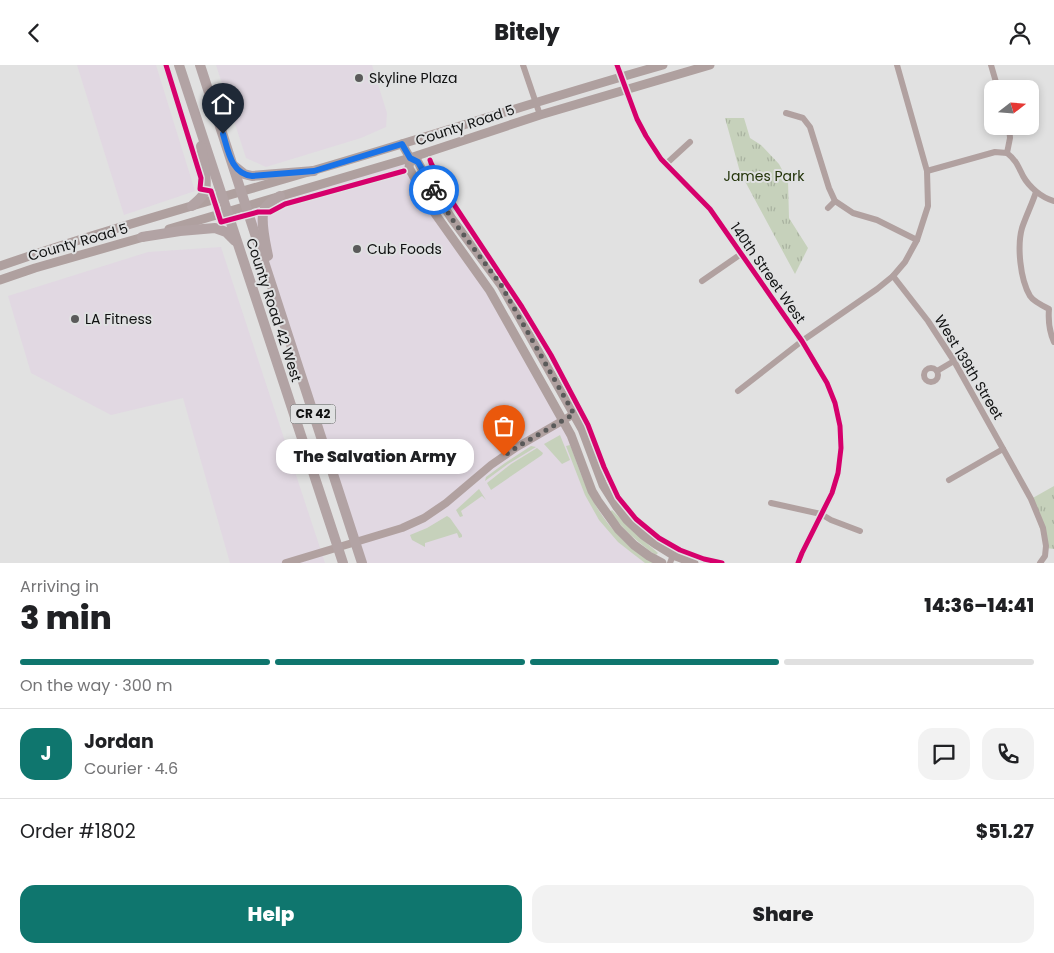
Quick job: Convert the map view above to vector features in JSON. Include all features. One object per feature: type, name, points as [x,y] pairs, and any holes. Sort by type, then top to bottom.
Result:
[{"type":"highway","name":"County Road 42 West","points":[[179,65],[343,563]]},
{"type":"highway","name":"County Road 42 West","points":[[200,65],[362,563]]},
{"type":"highway","points":[[192,206],[203,194],[205,186],[198,121]]},
{"type":"highway","points":[[233,164],[240,172],[252,176],[314,171]]},
{"type":"highway","points":[[273,287],[263,216],[265,209],[280,196]]},
{"type":"highway","points":[[142,237],[215,228],[229,234],[239,247]]},
{"type":"main road","name":"County Road 5","points":[[0,266],[66,244],[663,65]]},
{"type":"main road","name":"County Road 5","points":[[0,280],[35,268],[410,158],[540,115],[710,65]]},
{"type":"main road","points":[[402,144],[410,158],[418,162],[452,219],[501,285],[574,414],[588,444],[603,485],[617,507],[627,520],[672,559],[694,563]]},
{"type":"main road","points":[[410,158],[409,168],[431,207],[493,297],[571,435],[592,491],[606,514],[634,545],[662,563]]},
{"type":"street","points":[[523,65],[540,115]]},
{"type":"street","name":"140th Street West","points":[[618,65],[637,119],[657,153],[710,209],[802,341],[828,383],[840,426],[841,449],[838,473],[832,493],[798,563]]},
{"type":"street","points":[[802,341],[893,276],[905,261],[917,240],[928,206],[927,171],[897,65]]},
{"type":"street","points":[[991,65],[995,80]]},
{"type":"street","points":[[786,113],[803,118],[810,127],[829,188],[835,201],[853,213],[877,220],[917,240]]},
{"type":"street","points":[[1007,153],[1010,135]]},
{"type":"street","points":[[666,164],[690,142]]},
{"type":"street","points":[[927,171],[995,152],[1007,153],[1014,159],[1024,178],[1036,192],[1054,201]]},
{"type":"street","points":[[1036,192],[1022,229],[1020,263],[1031,297],[1051,309],[1048,323],[1054,342]]},
{"type":"street","points":[[828,208],[835,201]]},
{"type":"street","points":[[702,281],[741,254]]},
{"type":"street","name":"West 139th Street","points":[[893,276],[928,321],[954,361],[1036,509],[1043,528],[1046,546],[1045,556],[1040,563]]},
{"type":"street","name":"140th Street West","points":[[738,391],[802,341]]},
{"type":"street","points":[[937,371],[954,361]]},
{"type":"street","points":[[286,563],[356,543],[424,519],[491,465],[517,447],[574,414]]},
{"type":"street","points":[[949,479],[1003,449]]},
{"type":"street","points":[[771,503],[821,514],[830,521],[860,531]]},
{"type":"shaded area","points":[[77,65],[156,65],[195,191],[124,215]]},
{"type":"shaded area","points":[[216,65],[372,65],[387,113],[386,127],[361,138],[266,167],[246,158]]},
{"type":"shaded area","points":[[410,158],[409,168],[475,269],[571,435],[586,475],[618,529],[662,563],[362,563],[246,206]]},
{"type":"shaded area","points":[[221,247],[325,563],[230,563],[183,398],[111,415],[31,373],[8,296],[148,252]]},
{"type":"green space","name":"James Park","points":[[725,118],[744,118],[750,138],[761,145],[779,164],[788,181],[789,218],[808,248],[795,274],[740,172]]},
{"type":"green space","points":[[560,435],[570,460],[562,464],[544,444]]},
{"type":"green space","points":[[570,445],[592,499],[606,521],[623,540],[653,563],[645,563],[618,542],[599,520],[585,495],[566,446]]},
{"type":"green space","points":[[531,446],[536,447],[485,481],[486,477]]},
{"type":"green space","points":[[537,448],[543,453],[542,455],[491,490],[487,483],[511,464]]},
{"type":"green space","points":[[1054,486],[1054,549],[1046,548],[1031,499]]},
{"type":"green space","points":[[479,489],[486,500],[482,496],[461,511],[463,516],[460,517],[456,510]]},
{"type":"green space","points":[[612,510],[658,553],[656,555],[631,535],[610,512]]},
{"type":"green space","points":[[447,516],[462,537],[459,538],[457,533],[425,543],[425,547],[412,540],[410,535],[427,528]]},
{"type":"cycle path","points":[[166,65],[201,178],[200,189],[211,191],[221,222],[258,212],[270,212],[285,204],[404,171]]},
{"type":"cycle path","points":[[617,65],[637,119],[646,136],[661,159],[710,209],[802,341],[827,383],[835,403],[840,426],[841,448],[838,473],[832,493],[798,563]]},
{"type":"cycle path","points":[[430,160],[447,194],[522,307],[551,355],[588,425],[618,497],[636,519],[659,538],[680,550],[704,559],[722,563]]},
{"type":"way so far","points":[[434,190],[452,219],[501,285],[574,414],[504,456]]},
{"type":"place","name":"Skyline Plaza","points":[[359,78]]},
{"type":"place","name":"Cub Foods","points":[[357,249]]},
{"type":"place","name":"LA Fitness","points":[[75,319]]},
{"type":"place","name":"The Salvation Army","points":[[504,456]]},
{"type":"route","points":[[223,134],[233,164],[240,172],[252,176],[314,171],[402,144],[410,158],[418,162],[434,190]]}]
